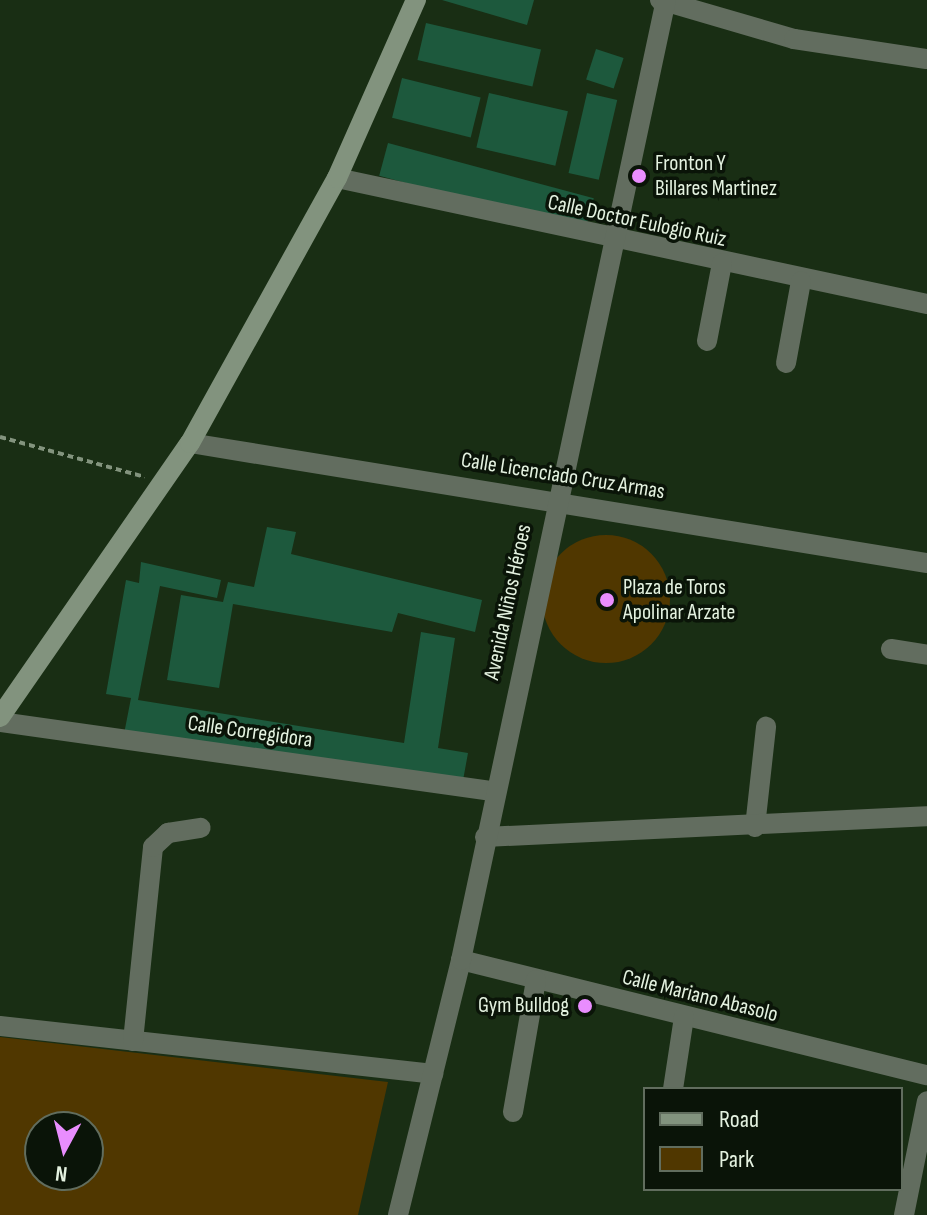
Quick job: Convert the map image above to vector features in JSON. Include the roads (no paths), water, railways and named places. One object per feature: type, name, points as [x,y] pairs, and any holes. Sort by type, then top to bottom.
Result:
[{"type":"street","points":[[0,720],[190,443],[337,178],[416,0]]},
{"type":"street","points":[[664,1],[794,39],[927,59]]},
{"type":"street","name":"Avenida Niños Héroes","points":[[398,1215],[461,960],[555,497],[618,243],[664,1]]},
{"type":"street","name":"Calle Doctor Eulogio Ruiz","points":[[337,178],[618,243],[927,304]]},
{"type":"street","points":[[707,341],[722,263]]},
{"type":"street","points":[[786,363],[801,281]]},
{"type":"street","name":"Calle Licenciado Cruz Armas","points":[[190,443],[555,497],[927,563]]},
{"type":"street","points":[[891,649],[927,655]]},
{"type":"street","name":"Calle Corregidora","points":[[0,720],[494,791]]},
{"type":"street","points":[[755,827],[766,727]]},
{"type":"street","points":[[485,837],[755,827],[927,816]]},
{"type":"street","points":[[133,1041],[153,847],[168,833],[201,828]]},
{"type":"street","name":"Calle Mariano Abasolo","points":[[461,960],[927,1075]]},
{"type":"street","points":[[513,1112],[536,980]]},
{"type":"street","points":[[673,1087],[684,1017]]},
{"type":"street","points":[[0,1026],[433,1074]]},
{"type":"street","points":[[904,1215],[927,1101]]},
{"type":"place","name":"Fronton Y Billares Martinez","points":[[639,176]]},
{"type":"place","name":"Plaza de Toros Apolinar Arzate","points":[[607,600]]},
{"type":"place","name":"Gym Bulldog","points":[[585,1006]]}]
